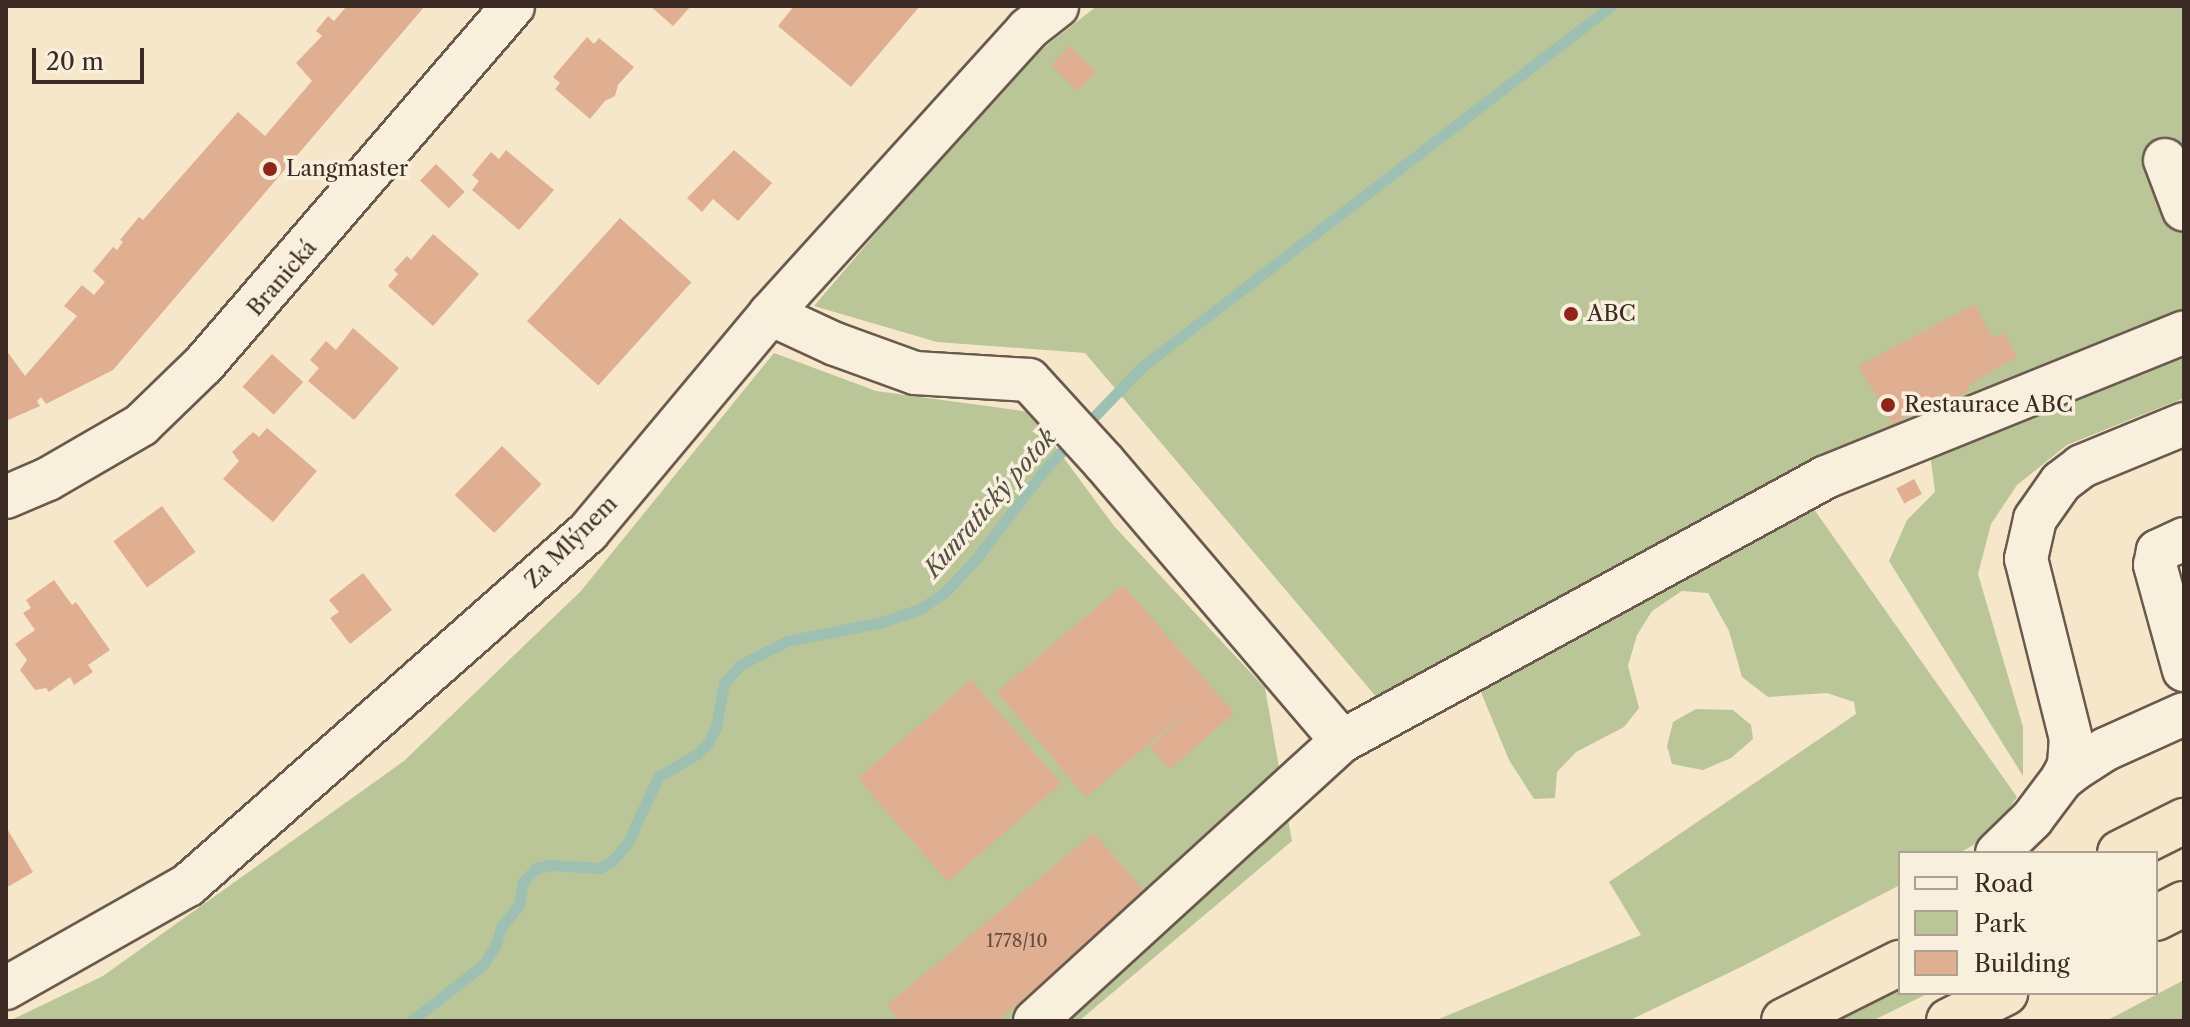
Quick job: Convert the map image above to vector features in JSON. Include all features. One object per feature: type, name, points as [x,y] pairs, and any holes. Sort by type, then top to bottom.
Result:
[{"type":"highway","points":[[2125,851],[2184,821]]},
{"type":"highway","points":[[1784,1021],[1898,964]]},
{"type":"highway","points":[[1949,1021],[2001,995]]},
{"type":"street","name":"Branická","points":[[6,497],[48,479],[141,425],[204,364],[272,290],[513,6]]},
{"type":"street","name":"Za Mlýnem","points":[[6,988],[188,885],[588,532],[770,314],[1028,29],[1057,6]]},
{"type":"street","points":[[2165,160],[2184,210]]},
{"type":"street","points":[[770,314],[835,344],[915,373],[1029,380],[1103,461],[1342,741]]},
{"type":"street","points":[[1035,1021],[1342,741],[1826,477],[2184,332]]},
{"type":"street","points":[[2008,843],[2062,779],[2069,765],[2071,739],[2026,559],[2035,519],[2061,482],[2082,466],[2184,424]]},
{"type":"street","points":[[2184,539],[2158,551],[2155,565],[2184,670]]},
{"type":"street","points":[[2062,779],[2106,749],[2184,714]]},
{"type":"street","points":[[1857,984],[1898,946]]},
{"type":"green space","points":[[1097,6],[2184,6],[2184,398],[2067,445],[2017,485],[1991,524],[1978,574],[2023,727],[2023,776],[1889,561],[1907,520],[1935,492],[1930,453],[1811,505],[2017,797],[2000,822],[1981,841],[1963,851],[1898,851],[1898,886],[1628,1021],[1434,1021],[1641,935],[1609,882],[1856,714],[1854,702],[1827,693],[1768,697],[1742,677],[1729,631],[1708,593],[1682,591],[1652,611],[1637,635],[1628,666],[1639,708],[1624,727],[1576,752],[1557,772],[1555,798],[1534,799],[1509,760],[1478,685],[1400,725],[1085,353],[937,342],[814,306],[1015,70]]},
{"type":"green space","points":[[774,353],[876,391],[1030,412],[1114,526],[1265,688],[1292,841],[1079,1021],[9,1021],[103,976],[404,761],[581,591]]},
{"type":"green space","points":[[1696,709],[1733,710],[1751,725],[1753,739],[1731,758],[1703,770],[1672,764],[1667,746],[1673,722]]},
{"type":"green space","points":[[2184,980],[2184,1021],[2106,1021],[2158,995]]},
{"type":"green space","points":[[1898,987],[1898,995],[1925,995],[1872,1021],[1830,1021]]},
{"type":"building","points":[[347,6],[425,6],[113,370],[46,404],[41,397],[37,401],[40,406],[6,421],[6,350],[25,376],[77,316],[64,306],[82,285],[94,295],[105,282],[93,271],[113,247],[117,250],[123,242],[120,240],[139,217],[143,220],[238,112],[265,136],[312,81],[296,63],[322,36],[316,31],[328,16],[334,21]]},
{"type":"building","points":[[650,6],[691,6],[673,26]]},
{"type":"building","points":[[794,6],[920,6],[851,87],[778,26]]},
{"type":"building","points":[[587,37],[594,44],[599,38],[634,67],[618,85],[615,96],[605,101],[590,119],[555,89],[560,83],[553,77]]},
{"type":"building","points":[[1070,46],[1096,72],[1077,91],[1051,65]]},
{"type":"building","points":[[506,150],[554,190],[519,230],[472,190],[479,181],[472,175],[491,152],[499,159]]},
{"type":"building","points":[[734,150],[772,183],[738,221],[713,199],[702,212],[687,198]]},
{"type":"building","points":[[436,164],[465,192],[449,208],[420,181]]},
{"type":"building","points":[[620,218],[691,282],[598,386],[527,321]]},
{"type":"building","points":[[433,234],[479,274],[433,326],[388,286],[398,274],[394,270],[407,256],[411,260]]},
{"type":"building","points":[[1975,304],[1993,338],[2003,333],[2017,357],[1968,385],[1970,390],[1918,417],[1915,412],[1893,424],[1858,366]]},
{"type":"building","points":[[353,328],[399,368],[354,420],[308,381],[319,368],[310,360],[326,341],[336,350]]},
{"type":"building","points":[[272,354],[303,382],[274,415],[243,387]]},
{"type":"building","points":[[267,428],[317,471],[273,522],[223,479],[239,461],[232,452],[253,432],[259,437]]},
{"type":"building","points":[[502,446],[542,484],[494,533],[455,495]]},
{"type":"building","points":[[1914,479],[1922,494],[1904,503],[1896,488]]},
{"type":"building","points":[[162,506],[196,552],[147,587],[113,541]]},
{"type":"building","points":[[363,573],[392,610],[350,644],[330,618],[339,612],[329,600]]},
{"type":"building","points":[[54,580],[72,605],[76,602],[110,650],[88,665],[93,672],[74,685],[70,677],[49,692],[46,688],[35,690],[20,670],[27,660],[15,644],[35,630],[23,613],[31,608],[26,600]]},
{"type":"building","points":[[1123,585],[1234,713],[1170,769],[1150,747],[1191,708],[1086,797],[997,692]]},
{"type":"building","points":[[971,680],[1061,783],[948,882],[858,778]]},
{"type":"building","points":[[6,827],[33,872],[6,888]]},
{"type":"building","points":[[1094,833],[1148,896],[997,1021],[901,1021],[887,1005]]},
{"type":"waterway","name":"Kunratický potok","points":[[1084,427],[1143,366],[1611,6]]},
{"type":"waterway","name":"Kunratický potok","points":[[411,1021],[483,965],[496,945],[501,927],[519,905],[523,882],[536,868],[550,865],[600,868],[612,861],[627,844],[658,777],[697,754],[708,743],[716,727],[724,683],[740,665],[787,641],[882,622],[920,609],[945,592],[976,559],[1044,470],[1073,440]]},
{"type":"place","name":"Langmaster","points":[[270,169]]},
{"type":"place","name":"ABC","points":[[1571,314]]},
{"type":"place","name":"Restaurace ABC","points":[[1888,405]]}]
